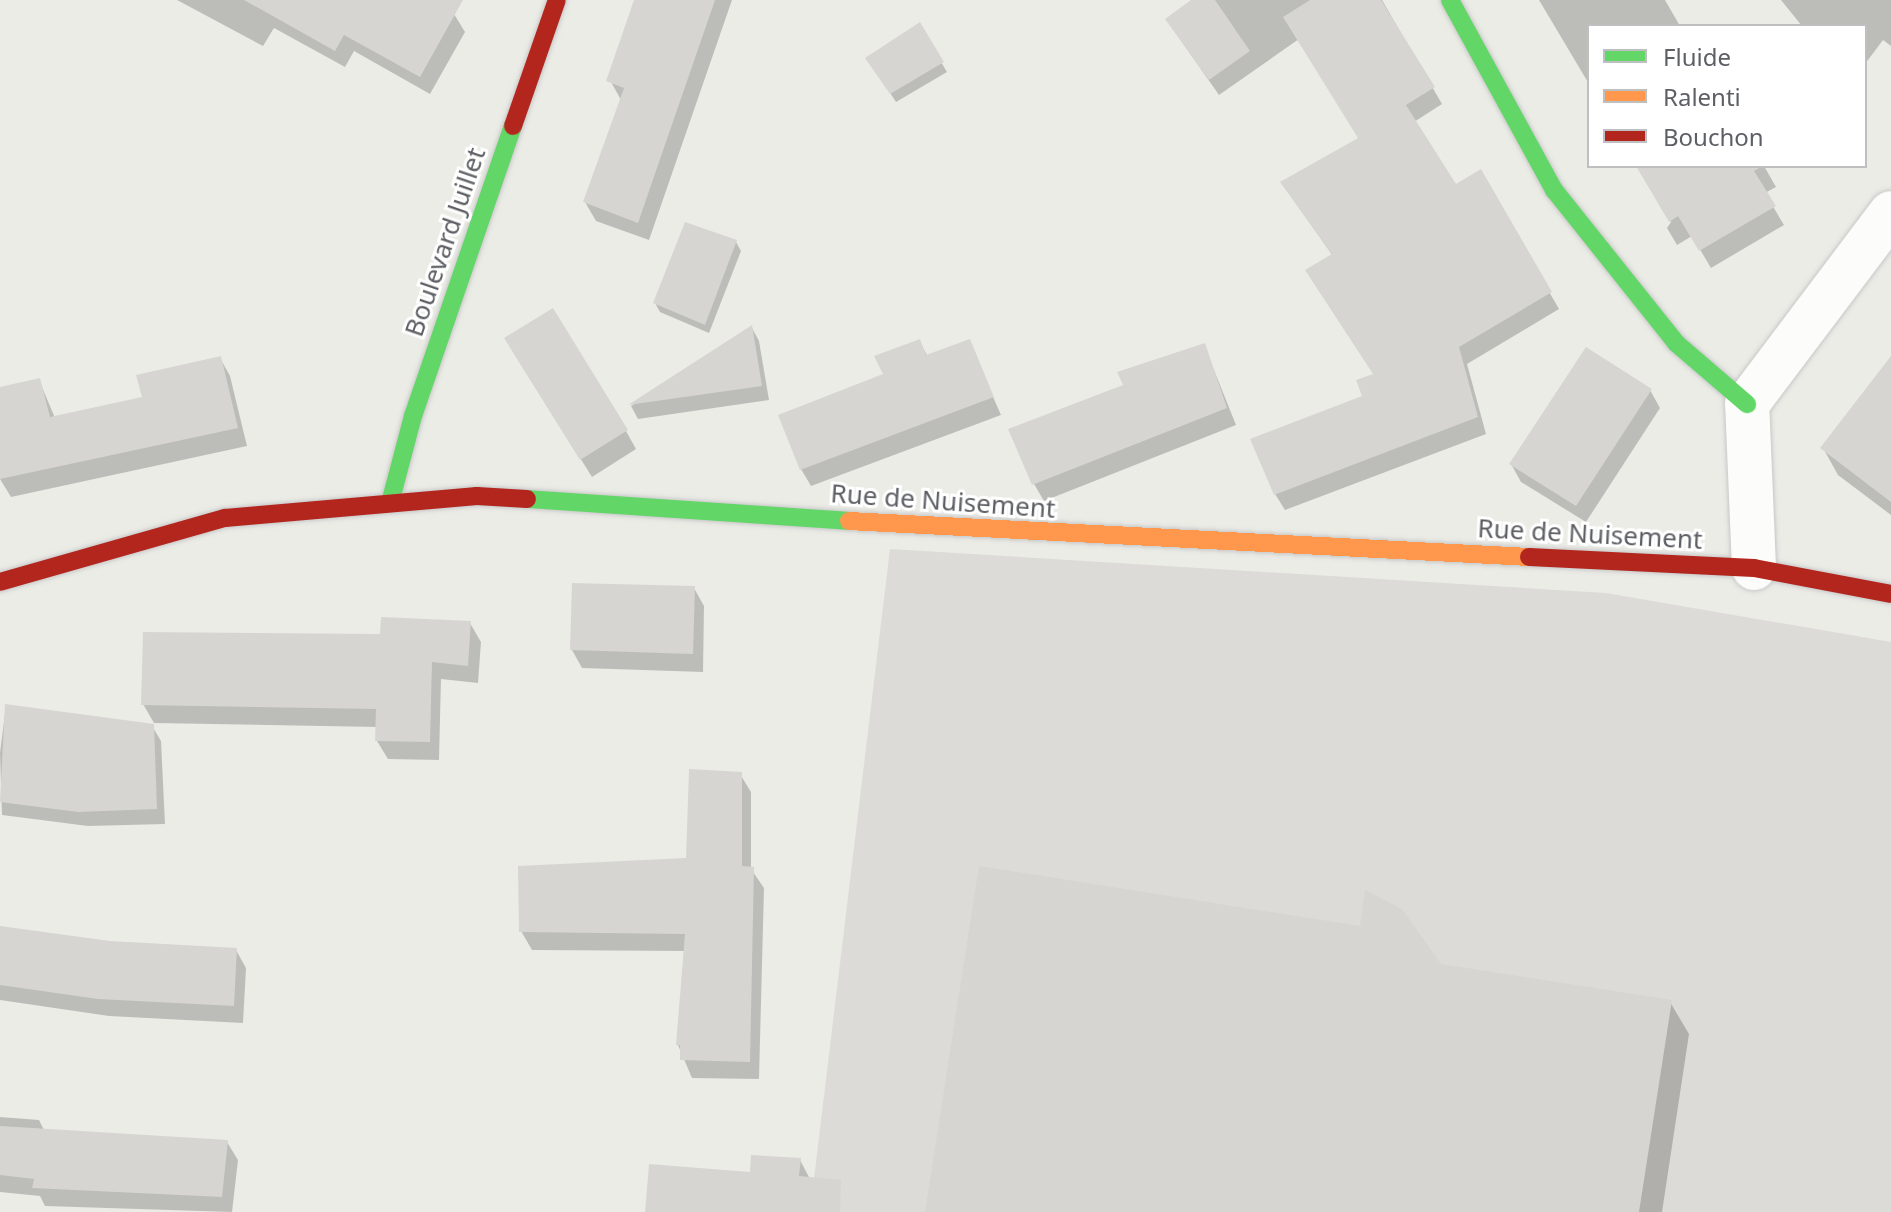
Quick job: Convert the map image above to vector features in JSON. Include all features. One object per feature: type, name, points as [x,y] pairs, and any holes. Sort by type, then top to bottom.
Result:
[{"type":"street","name":"Boulevard Juillet","points":[[390,503],[413,416],[557,0]]},
{"type":"street","points":[[1450,0],[1554,190],[1676,343],[1747,404]]},
{"type":"street","points":[[1754,568],[1747,404],[1891,213]]},
{"type":"street","name":"Rue de Nuisement","points":[[0,582],[225,518],[477,496],[990,531],[1754,568],[1891,594]]},
{"type":"shaded area","points":[[890,549],[1606,593],[1891,642],[1891,1212],[810,1212]]},
{"type":"building","points":[[244,0],[463,0],[420,77],[344,35],[335,51]]},
{"type":"building","points":[[634,0],[715,0],[638,223],[583,202],[624,88],[606,81]]},
{"type":"building","points":[[1191,0],[1215,0],[1250,51],[1209,80],[1165,19]]},
{"type":"building","points":[[1310,0],[1381,0],[1435,87],[1406,105],[1456,184],[1481,169],[1552,292],[1459,347],[1478,417],[1274,495],[1250,439],[1362,396],[1356,380],[1373,374],[1305,270],[1332,254],[1280,182],[1358,138],[1283,17]]},
{"type":"building","points":[[920,22],[944,62],[890,94],[865,58]]},
{"type":"building","points":[[1637,168],[1759,168],[1754,171],[1776,206],[1699,251],[1678,216],[1669,222]]},
{"type":"building","points":[[685,222],[737,240],[705,325],[653,303]]},
{"type":"building","points":[[553,308],[628,430],[580,460],[504,338]]},
{"type":"building","points":[[752,325],[762,386],[628,405]]},
{"type":"building","points":[[920,339],[926,355],[970,339],[994,397],[800,470],[778,415],[883,374],[874,356]]},
{"type":"building","points":[[1205,343],[1227,408],[1032,485],[1008,429],[1123,385],[1117,372]]},
{"type":"building","points":[[1586,347],[1652,389],[1576,506],[1509,464]]},
{"type":"building","points":[[221,356],[238,428],[0,479],[0,387],[40,378],[50,417],[142,397],[136,375]]},
{"type":"building","points":[[1891,356],[1891,502],[1820,448]]},
{"type":"building","points":[[572,583],[695,586],[693,654],[570,650]]},
{"type":"building","points":[[381,617],[471,621],[468,666],[432,662],[430,742],[375,741],[376,709],[141,705],[143,632],[380,634]]},
{"type":"building","points":[[5,704],[154,724],[157,809],[78,812],[0,802]]},
{"type":"building","points":[[689,769],[742,772],[742,866],[754,867],[750,1062],[680,1060],[680,1045],[676,1045],[685,934],[519,932],[518,866],[686,858]]},
{"type":"building","points":[[979,866],[1360,926],[1365,890],[1402,909],[1441,964],[1672,1000],[1639,1212],[925,1212]]},
{"type":"building","points":[[0,926],[110,941],[237,948],[234,1006],[98,999],[0,985]]},
{"type":"building","points":[[0,1126],[228,1140],[222,1197],[32,1188],[34,1179],[0,1175]]},
{"type":"building","points":[[751,1155],[801,1158],[799,1176],[841,1180],[840,1212],[645,1212],[649,1164],[750,1172]]},
{"type":"traffic: fast","points":[[1450,0],[1554,190],[1676,343],[1747,404]]},
{"type":"traffic: fast","points":[[390,503],[413,416],[513,126]]},
{"type":"traffic: fast","points":[[527,499],[849,521]]},
{"type":"traffic: slow","points":[[849,521],[1529,557]]},
{"type":"traffic: jam","points":[[513,126],[557,0]]},
{"type":"traffic: jam","points":[[0,582],[225,518],[477,496],[527,499]]},
{"type":"traffic: jam","points":[[1529,557],[1754,568],[1891,594]]}]
